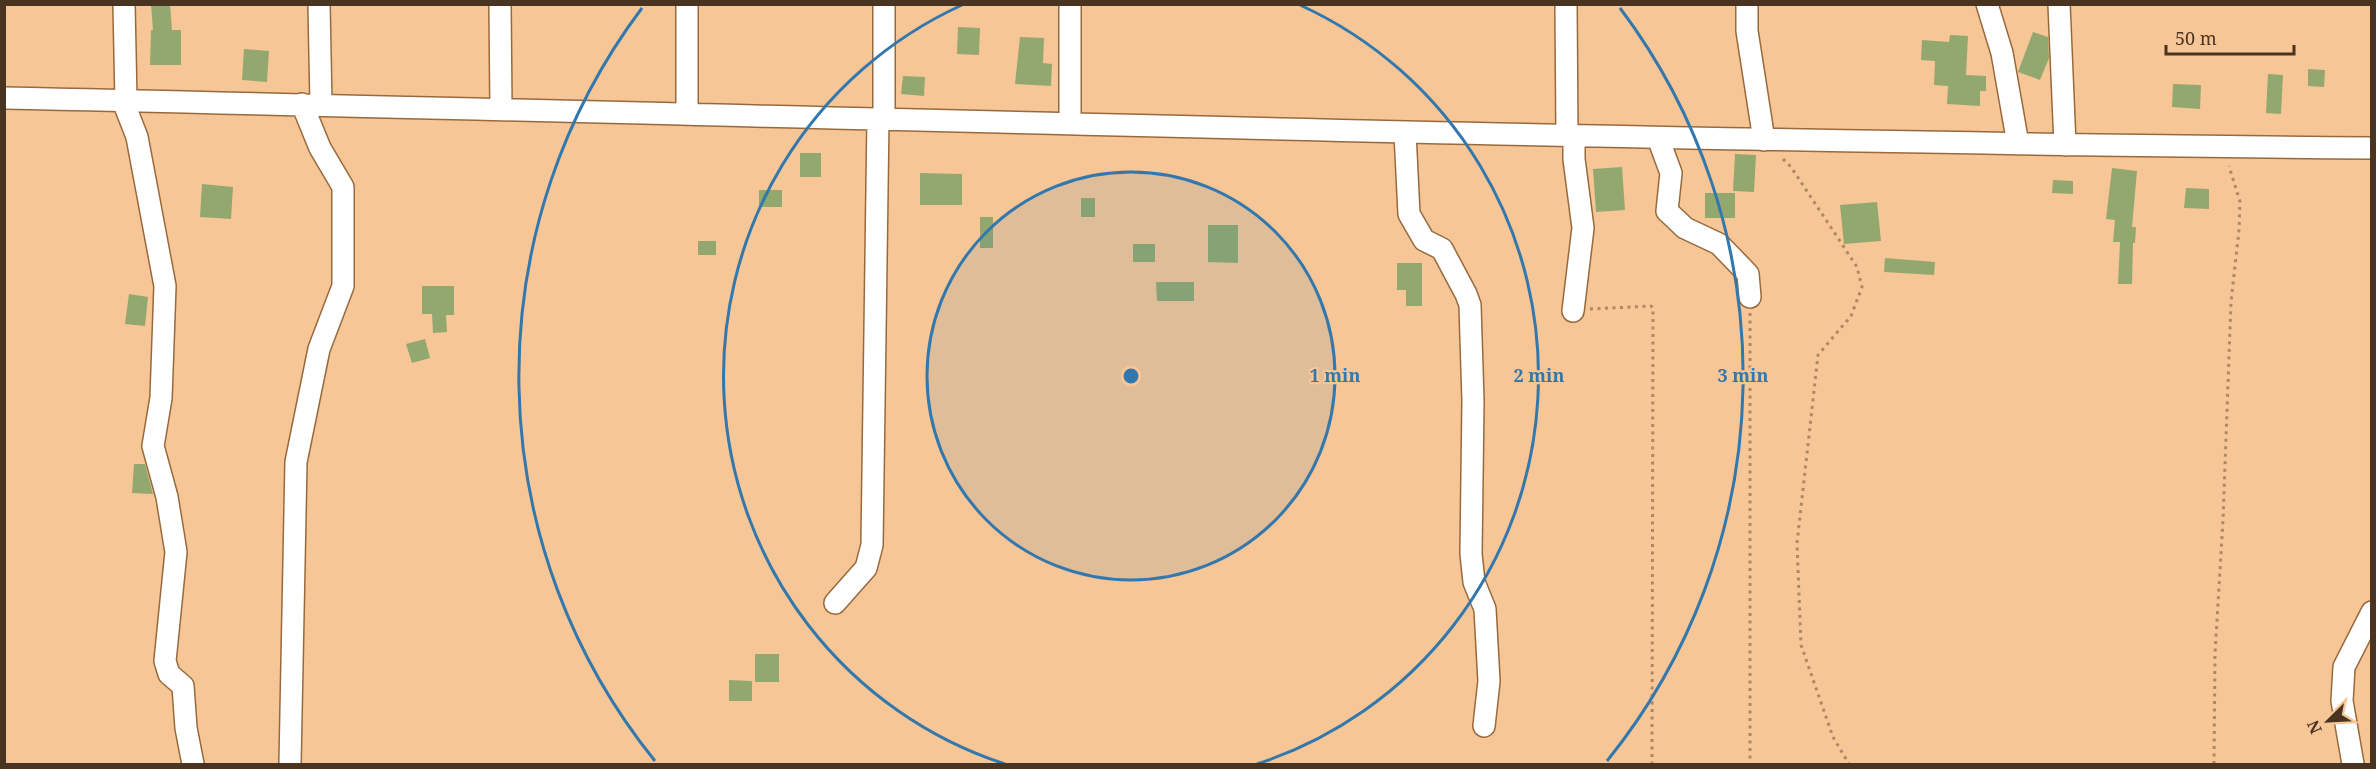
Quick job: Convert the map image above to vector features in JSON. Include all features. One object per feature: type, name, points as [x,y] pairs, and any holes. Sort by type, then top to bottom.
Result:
[{"type":"street","points":[[124,4],[125,101],[137,137],[165,286],[161,398],[153,446],[167,497],[176,552],[165,661],[169,674],[183,686],[186,728],[193,765]]},
{"type":"street","points":[[290,765],[296,462],[320,349],[343,286],[343,187],[320,148],[311,105],[319,4]]},
{"type":"street","points":[[500,4],[501,109]]},
{"type":"street","points":[[687,4],[687,113]]},
{"type":"street","points":[[835,603],[866,568],[873,545],[884,4]]},
{"type":"street","points":[[1070,4],[1070,124]]},
{"type":"street","points":[[1566,4],[1570,136],[1583,228],[1574,311]]},
{"type":"street","points":[[1747,4],[1747,31],[1764,140]]},
{"type":"street","points":[[1987,4],[2002,53],[2018,144]]},
{"type":"street","points":[[2059,4],[2065,145]]},
{"type":"street","points":[[4,99],[687,113],[1405,133],[2372,148]]},
{"type":"street","points":[[1405,133],[1410,213],[1424,240],[1443,249],[1470,305],[1473,401],[1471,554],[1474,582],[1485,609],[1489,681],[1484,726]]},
{"type":"street","points":[[1659,138],[1671,173],[1667,211],[1685,228],[1719,244],[1748,274],[1750,297]]},
{"type":"street","points":[[2353,765],[2342,701],[2344,667],[2372,612]]},
{"type":"path","points":[[1764,140],[1791,167],[1857,267],[1862,287],[1851,316],[1818,355],[1797,543],[1800,645],[1833,737],[1849,765]]},
{"type":"path","points":[[2214,765],[2216,654],[2231,302],[2240,202],[2223,147]]},
{"type":"path","points":[[1750,297],[1750,765]]},
{"type":"path","points":[[1574,311],[1651,306],[1653,308],[1652,765]]},
{"type":"building","points":[[151,4],[170,4],[172,30],[181,30],[181,65],[150,65],[151,30],[153,30]]},
{"type":"building","points":[[958,27],[980,28],[979,55],[957,54]]},
{"type":"building","points":[[2033,32],[2048,37],[2049,58],[2040,80],[2018,72]]},
{"type":"building","points":[[1950,35],[1968,36],[1966,75],[1986,76],[1986,91],[1980,91],[1980,106],[1947,104],[1948,86],[1934,85],[1935,61],[1921,60],[1922,40],[1949,42]]},
{"type":"building","points":[[1020,37],[1044,38],[1043,63],[1052,64],[1051,86],[1015,84]]},
{"type":"building","points":[[244,49],[269,51],[267,82],[242,80]]},
{"type":"building","points":[[2308,69],[2325,70],[2324,87],[2308,86]]},
{"type":"building","points":[[2268,74],[2283,75],[2281,114],[2266,113]]},
{"type":"building","points":[[903,76],[925,77],[924,96],[901,94]]},
{"type":"building","points":[[2173,84],[2201,85],[2200,109],[2172,107]]},
{"type":"building","points":[[800,153],[821,153],[821,177],[800,177]]},
{"type":"building","points":[[1735,154],[1756,155],[1754,192],[1733,191]]},
{"type":"building","points":[[1622,167],[1625,210],[1596,212],[1593,169]]},
{"type":"building","points":[[2112,168],[2137,171],[2132,227],[2136,227],[2135,243],[2133,243],[2132,284],[2118,284],[2120,242],[2113,242],[2115,220],[2106,219]]},
{"type":"building","points":[[920,173],[962,174],[962,205],[920,205]]},
{"type":"building","points":[[2053,180],[2073,181],[2073,194],[2052,193]]},
{"type":"building","points":[[202,184],[233,187],[231,219],[200,217]]},
{"type":"building","points":[[2186,188],[2209,189],[2209,209],[2184,208]]},
{"type":"building","points":[[759,190],[782,190],[782,207],[759,207]]},
{"type":"building","points":[[1705,193],[1735,193],[1735,218],[1705,218]]},
{"type":"building","points":[[1081,198],[1095,198],[1095,217],[1081,217]]},
{"type":"building","points":[[1877,202],[1881,241],[1844,244],[1840,205]]},
{"type":"building","points":[[980,217],[993,217],[993,248],[980,248]]},
{"type":"building","points":[[1208,225],[1238,225],[1238,263],[1208,262]]},
{"type":"building","points":[[698,241],[716,241],[716,255],[698,255]]},
{"type":"building","points":[[1133,244],[1155,244],[1155,262],[1133,262]]},
{"type":"building","points":[[1885,258],[1935,262],[1934,275],[1884,272]]},
{"type":"building","points":[[1397,263],[1422,263],[1422,306],[1406,306],[1406,290],[1397,290]]},
{"type":"building","points":[[1156,282],[1194,282],[1194,301],[1157,301]]},
{"type":"building","points":[[422,286],[454,286],[454,315],[446,315],[447,332],[433,333],[432,314],[422,314]]},
{"type":"building","points":[[129,294],[148,297],[145,326],[125,324]]},
{"type":"building","points":[[425,339],[430,358],[412,363],[406,344]]},
{"type":"building","points":[[134,464],[145,464],[153,494],[132,493]]},
{"type":"building","points":[[755,654],[779,654],[779,682],[755,682]]},
{"type":"building","points":[[729,680],[752,681],[752,701],[729,701]]}]
